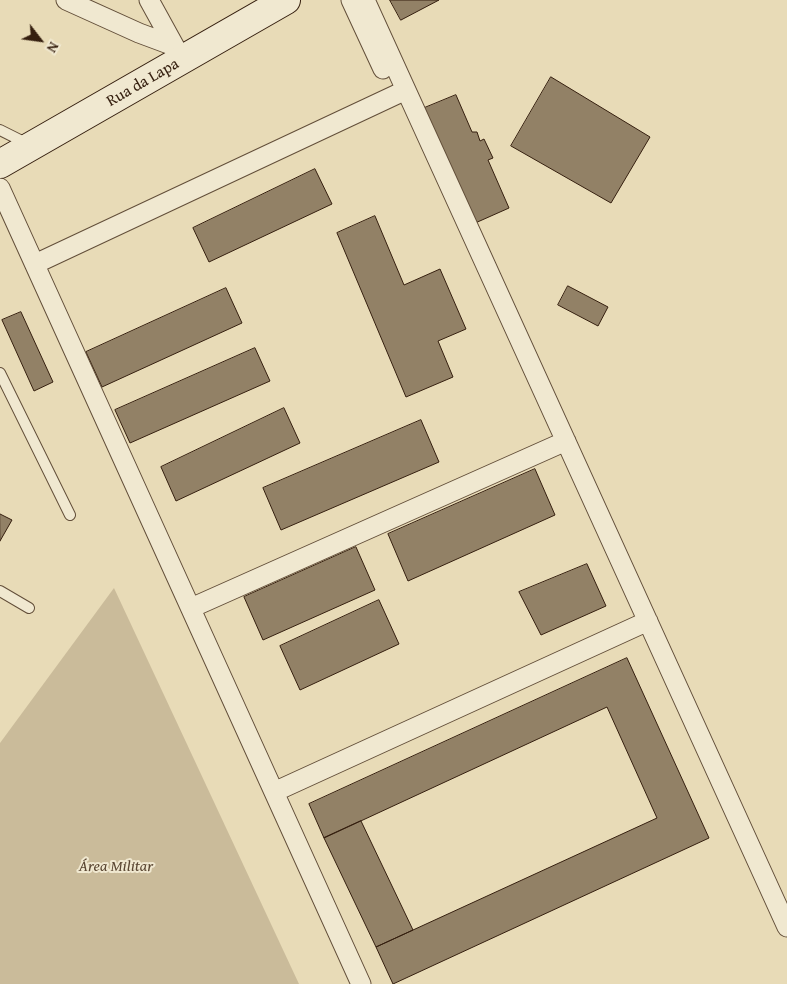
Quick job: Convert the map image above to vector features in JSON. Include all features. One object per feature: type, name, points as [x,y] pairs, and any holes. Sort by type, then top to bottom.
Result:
[{"type":"main road","name":"Rua da Lapa","points":[[0,164],[32,146],[178,53],[286,0]]},
{"type":"street","points":[[66,0],[178,53]]},
{"type":"street","points":[[149,0],[178,53]]},
{"type":"street","points":[[350,0],[401,93],[566,441],[787,927]]},
{"type":"street","points":[[366,0],[401,93]]},
{"type":"street","points":[[35,264],[401,93]]},
{"type":"street","points":[[0,188],[361,984]]},
{"type":"street","points":[[191,608],[566,441]]},
{"type":"street","points":[[274,792],[648,621]]},
{"type":"lane","points":[[0,130],[32,146]]},
{"type":"lane","points":[[0,374],[70,515]]},
{"type":"lane","points":[[0,591],[29,608]]},
{"type":"green space","name":"Área Militar","points":[[114,588],[299,984],[0,984],[0,743]]},
{"type":"building","points":[[390,0],[439,0],[401,20]]},
{"type":"building","points":[[551,77],[650,137],[611,203],[511,146]]},
{"type":"building","points":[[456,95],[472,132],[477,132],[480,141],[484,139],[493,158],[488,160],[509,208],[473,224],[422,109]]},
{"type":"building","points":[[315,169],[332,204],[209,262],[193,228]]},
{"type":"building","points":[[375,216],[404,285],[440,269],[466,329],[438,341],[453,377],[406,397],[337,233]]},
{"type":"building","points":[[568,286],[608,307],[598,326],[558,305]]},
{"type":"building","points":[[226,288],[242,323],[102,387],[86,352]]},
{"type":"building","points":[[21,312],[53,382],[34,391],[2,320]]},
{"type":"building","points":[[255,348],[270,381],[130,443],[115,410]]},
{"type":"building","points":[[284,408],[300,443],[176,501],[161,467]]},
{"type":"building","points":[[421,420],[439,462],[281,530],[263,488]]},
{"type":"building","points":[[535,469],[555,515],[408,581],[388,534]]},
{"type":"building","points":[[0,514],[12,520],[0,541]]},
{"type":"building","points":[[356,547],[375,590],[263,640],[244,597]]},
{"type":"building","points":[[587,564],[606,606],[541,635],[519,592]]},
{"type":"building","points":[[379,600],[399,644],[300,690],[280,646]]},
{"type":"building","points":[[627,658],[709,838],[393,984],[376,947],[657,818],[607,707],[324,838],[309,804]]},
{"type":"building","points":[[361,821],[413,930],[376,947],[324,838]]}]
